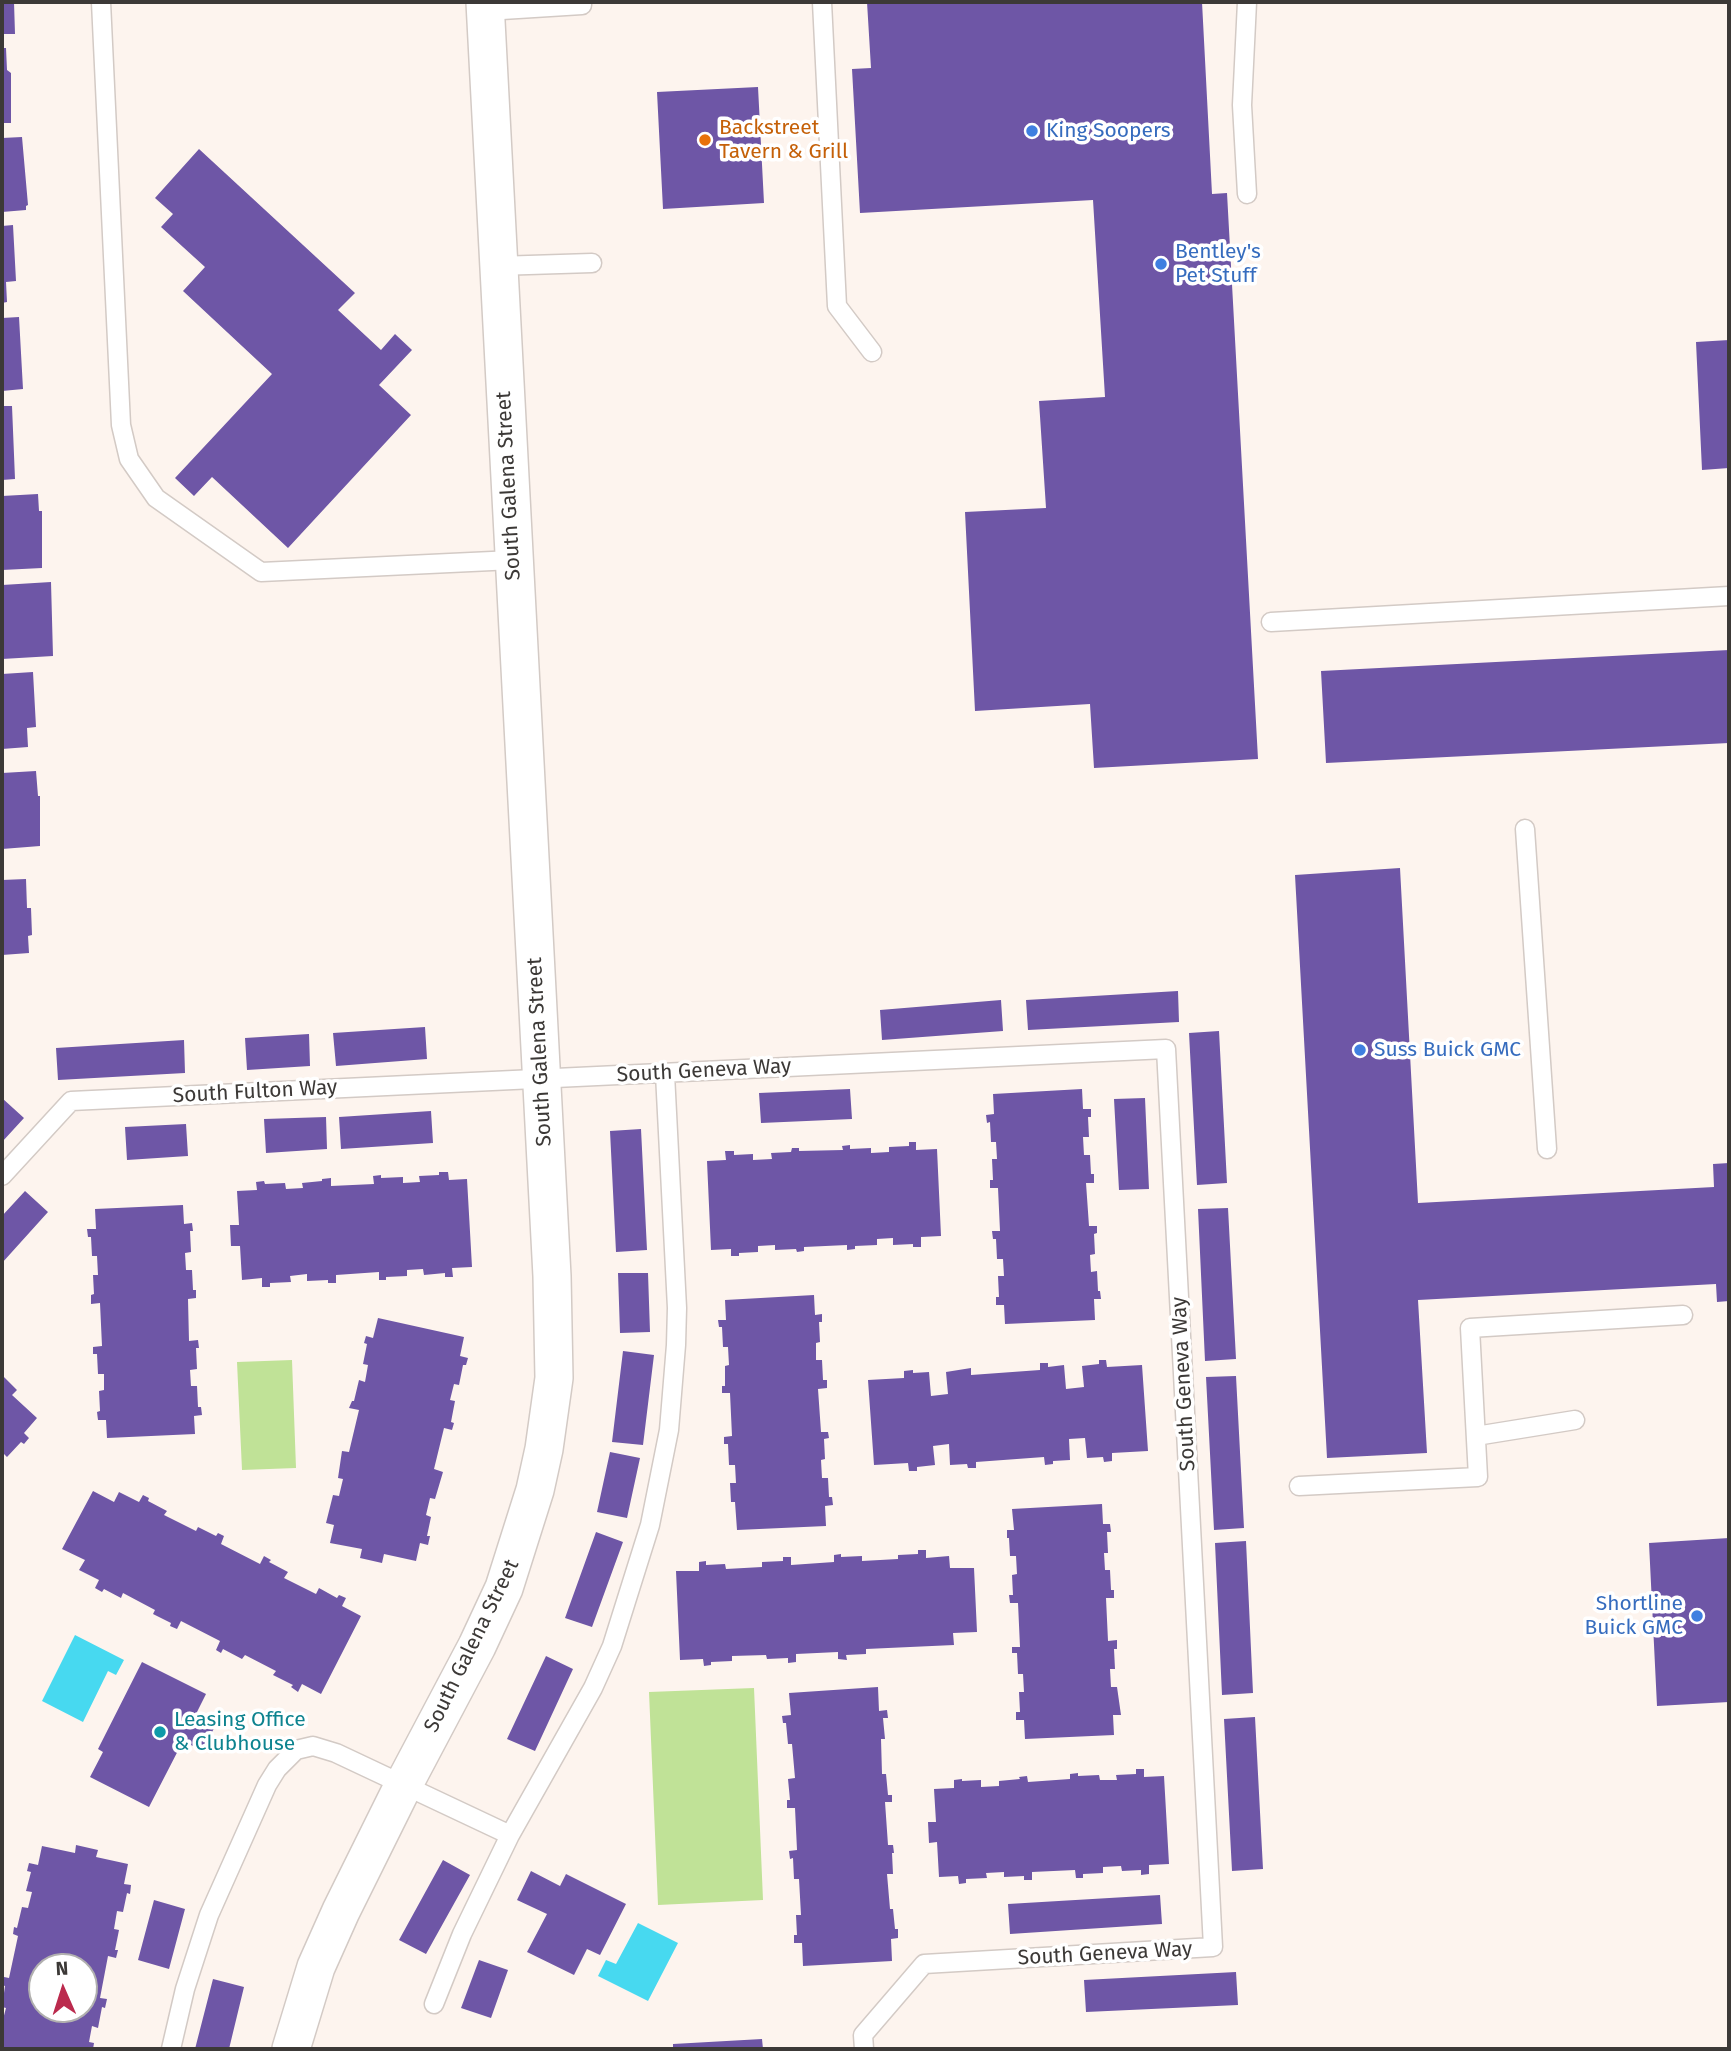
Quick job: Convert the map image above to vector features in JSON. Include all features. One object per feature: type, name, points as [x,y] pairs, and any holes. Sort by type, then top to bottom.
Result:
[{"type":"street","name":"South Galena Street","points":[[292,2049],[316,1967],[341,1911],[504,1588],[527,1521],[544,1449],[554,1378],[554,1336],[485,6]]},
{"type":"lane","points":[[101,2],[121,425],[129,460],[156,498],[261,572],[513,560]]},
{"type":"lane","points":[[822,2],[837,306],[872,352]]},
{"type":"lane","points":[[1247,2],[1242,105],[1247,194]]},
{"type":"lane","points":[[485,6],[582,5]]},
{"type":"lane","points":[[497,266],[592,262]]},
{"type":"lane","points":[[1271,622],[1729,596]]},
{"type":"lane","points":[[1525,829],[1547,1149]]},
{"type":"lane","name":"South Geneva Way","points":[[541,1078],[1166,1049],[1213,1947],[924,1964],[863,2035],[863,2049]]},
{"type":"lane","points":[[434,2004],[462,1934],[510,1835],[593,1688],[640,1563],[663,1468],[674,1381],[677,1308],[664,1074]]},
{"type":"lane","name":"South Fulton Way","points":[[2,1176],[71,1101],[541,1078]]},
{"type":"lane","points":[[1299,1486],[1478,1477],[1471,1328],[1683,1315]]},
{"type":"lane","points":[[1476,1436],[1576,1420]]},
{"type":"lane","points":[[171,2049],[185,1989],[209,1915],[267,1785],[286,1757],[296,1750],[306,1746],[327,1749],[510,1835]]},
{"type":"green space","points":[[292,1360],[296,1468],[242,1470],[237,1362]]},
{"type":"green space","points":[[754,1688],[763,1900],[658,1905],[649,1692]]},
{"type":"water","points":[[75,1635],[124,1660],[116,1675],[108,1671],[83,1722],[42,1701]]},
{"type":"water","points":[[638,1923],[678,1943],[648,2001],[598,1976],[606,1960],[616,1964]]},
{"type":"building","points":[[2,2],[14,2],[15,34],[2,34]]},
{"type":"building","points":[[867,2],[1202,2],[1212,194],[1227,193],[1258,759],[1094,768],[1090,704],[975,711],[965,512],[1046,508],[1039,401],[1105,397],[1093,200],[860,213],[852,69],[871,68]]},
{"type":"building","points":[[2,48],[6,48],[7,70],[11,73],[11,123],[2,123]]},
{"type":"building","points":[[758,87],[764,203],[663,209],[657,92]]},
{"type":"building","points":[[22,137],[28,205],[26,210],[2,212],[2,138]]},
{"type":"building","points":[[199,149],[355,293],[338,310],[381,350],[395,334],[412,350],[379,385],[411,415],[288,548],[212,477],[194,496],[175,478],[272,374],[183,291],[205,267],[161,227],[173,214],[155,198]]},
{"type":"building","points":[[13,225],[16,281],[6,282],[7,302],[2,303],[2,226]]},
{"type":"building","points":[[19,317],[23,389],[2,391],[2,318]]},
{"type":"building","points":[[1729,340],[1729,468],[1702,470],[1696,342]]},
{"type":"building","points":[[2,406],[12,406],[15,479],[2,480]]},
{"type":"building","points":[[38,494],[39,511],[42,511],[42,568],[2,570],[2,496]]},
{"type":"building","points":[[51,582],[53,656],[2,659],[2,585]]},
{"type":"building","points":[[1729,650],[1729,743],[1326,763],[1321,671]]},
{"type":"building","points":[[33,672],[36,727],[27,728],[28,747],[2,749],[2,674]]},
{"type":"building","points":[[36,771],[40,796],[40,846],[2,849],[2,773]]},
{"type":"building","points":[[1400,868],[1418,1203],[1714,1187],[1713,1164],[1729,1163],[1729,1301],[1717,1302],[1716,1284],[1418,1300],[1427,1453],[1327,1458],[1295,875]]},
{"type":"building","points":[[26,879],[27,908],[31,908],[32,935],[28,936],[29,953],[2,955],[2,880]]},
{"type":"building","points":[[1178,991],[1179,1022],[1028,1030],[1026,1000]]},
{"type":"building","points":[[1001,1000],[1003,1031],[882,1040],[880,1010]]},
{"type":"building","points":[[425,1027],[427,1059],[336,1066],[333,1033]]},
{"type":"building","points":[[1219,1031],[1227,1183],[1197,1185],[1189,1033]]},
{"type":"building","points":[[309,1034],[310,1066],[247,1070],[245,1038]]},
{"type":"building","points":[[184,1040],[185,1073],[58,1080],[56,1048]]},
{"type":"building","points":[[850,1089],[852,1119],[761,1123],[759,1093]]},
{"type":"building","points":[[1082,1089],[1083,1109],[1091,1109],[1091,1117],[1088,1117],[1089,1137],[1083,1137],[1084,1155],[1090,1155],[1091,1174],[1094,1174],[1094,1183],[1086,1183],[1089,1226],[1097,1226],[1097,1233],[1094,1234],[1095,1254],[1090,1255],[1091,1272],[1097,1271],[1101,1299],[1094,1299],[1095,1320],[1005,1324],[1004,1305],[996,1305],[996,1297],[999,1297],[998,1276],[1004,1276],[1003,1259],[997,1259],[996,1239],[993,1239],[992,1231],[1000,1231],[998,1188],[990,1188],[990,1180],[993,1180],[992,1159],[997,1159],[996,1142],[991,1142],[990,1122],[987,1123],[986,1115],[994,1114],[993,1094]]},
{"type":"building","points":[[2,1098],[24,1118],[2,1142]]},
{"type":"building","points":[[1145,1098],[1149,1189],[1119,1190],[1114,1099]]},
{"type":"building","points":[[431,1111],[433,1143],[341,1149],[339,1117]]},
{"type":"building","points":[[326,1117],[327,1149],[266,1153],[264,1119]]},
{"type":"building","points":[[186,1124],[188,1156],[127,1160],[125,1127]]},
{"type":"building","points":[[641,1129],[647,1250],[616,1252],[610,1131]]},
{"type":"building","points":[[909,1142],[916,1142],[916,1150],[937,1149],[941,1236],[921,1237],[921,1247],[913,1247],[913,1244],[893,1245],[893,1238],[877,1239],[877,1245],[855,1246],[855,1249],[847,1250],[847,1245],[804,1247],[804,1251],[797,1252],[796,1249],[775,1250],[775,1245],[758,1246],[758,1252],[731,1256],[731,1249],[711,1250],[707,1161],[726,1160],[725,1151],[734,1151],[734,1155],[753,1154],[753,1160],[772,1159],[771,1153],[791,1152],[792,1148],[799,1148],[799,1151],[843,1150],[842,1146],[850,1145],[850,1149],[871,1148],[871,1153],[889,1152],[889,1147],[909,1146]]},
{"type":"building","points":[[439,1172],[448,1172],[449,1180],[467,1179],[472,1267],[452,1268],[453,1277],[445,1277],[445,1273],[424,1275],[423,1269],[407,1270],[407,1276],[386,1277],[386,1280],[379,1280],[379,1272],[336,1275],[336,1283],[328,1283],[328,1280],[307,1281],[307,1274],[290,1276],[291,1282],[270,1283],[270,1287],[262,1287],[262,1278],[242,1280],[240,1246],[231,1246],[230,1225],[239,1225],[237,1191],[257,1190],[256,1182],[264,1181],[265,1184],[285,1183],[286,1189],[303,1188],[302,1183],[331,1178],[331,1186],[374,1184],[373,1176],[381,1175],[381,1178],[403,1177],[403,1183],[420,1182],[419,1176],[439,1175]]},
{"type":"building","points":[[25,1191],[48,1212],[2,1263],[2,1216]]},
{"type":"building","points":[[183,1205],[184,1224],[192,1223],[193,1231],[190,1231],[191,1252],[185,1253],[186,1270],[192,1270],[193,1290],[196,1290],[196,1298],[188,1299],[189,1341],[198,1340],[199,1348],[196,1348],[197,1369],[190,1370],[191,1386],[197,1386],[198,1407],[201,1407],[202,1415],[194,1416],[195,1434],[107,1438],[106,1420],[98,1420],[97,1412],[100,1411],[99,1391],[104,1390],[104,1374],[98,1374],[97,1354],[93,1354],[93,1347],[102,1346],[100,1303],[91,1304],[91,1295],[94,1294],[93,1275],[98,1275],[97,1256],[92,1256],[91,1237],[88,1237],[87,1229],[96,1229],[95,1209]]},
{"type":"building","points":[[1228,1208],[1236,1359],[1205,1361],[1198,1209]]},
{"type":"building","points":[[618,1273],[648,1273],[650,1332],[620,1333]]},
{"type":"building","points":[[814,1295],[815,1315],[822,1314],[822,1322],[819,1322],[820,1342],[816,1343],[816,1360],[822,1360],[823,1380],[827,1380],[827,1388],[818,1389],[821,1432],[828,1432],[829,1438],[824,1439],[822,1478],[828,1478],[829,1497],[832,1497],[833,1505],[825,1506],[826,1526],[737,1530],[735,1502],[731,1502],[730,1483],[736,1483],[735,1465],[729,1465],[728,1444],[724,1444],[724,1437],[732,1436],[730,1393],[722,1393],[722,1386],[725,1386],[725,1366],[729,1365],[728,1347],[723,1347],[722,1327],[719,1327],[718,1320],[726,1320],[725,1300]]},
{"type":"building","points":[[378,1318],[464,1337],[460,1356],[468,1358],[466,1365],[463,1365],[459,1385],[454,1384],[450,1400],[455,1401],[452,1430],[444,1428],[434,1469],[443,1472],[435,1499],[430,1498],[426,1515],[431,1517],[428,1545],[420,1543],[416,1561],[384,1554],[382,1563],[360,1558],[362,1549],[330,1543],[334,1525],[326,1523],[333,1495],[339,1496],[343,1479],[338,1478],[342,1451],[349,1452],[359,1410],[349,1408],[354,1401],[359,1380],[365,1382],[368,1365],[363,1364],[367,1344],[364,1343],[366,1336],[373,1338]]},
{"type":"building","points":[[623,1351],[654,1355],[643,1445],[612,1442]]},
{"type":"building","points":[[1099,1360],[1106,1360],[1107,1367],[1142,1365],[1148,1451],[1112,1453],[1112,1461],[1104,1462],[1103,1457],[1087,1458],[1085,1438],[1069,1439],[1070,1460],[1053,1461],[1053,1464],[1045,1465],[1044,1457],[976,1462],[976,1468],[968,1468],[967,1464],[950,1465],[949,1444],[933,1446],[935,1465],[917,1467],[917,1471],[909,1471],[908,1463],[874,1465],[868,1380],[904,1378],[904,1371],[929,1372],[931,1396],[948,1394],[946,1372],[971,1368],[971,1375],[1040,1370],[1040,1363],[1048,1363],[1048,1367],[1064,1365],[1066,1389],[1084,1387],[1082,1366],[1099,1364]]},
{"type":"building","points":[[3,1376],[17,1390],[12,1395],[37,1418],[24,1433],[29,1438],[24,1444],[21,1442],[7,1457],[4,1454],[2,1456]]},
{"type":"building","points":[[1236,1376],[1244,1528],[1214,1530],[1206,1377]]},
{"type":"building","points":[[610,1452],[640,1458],[627,1518],[597,1512]]},
{"type":"building","points":[[93,1491],[114,1502],[119,1492],[139,1502],[143,1495],[149,1498],[148,1501],[167,1511],[164,1515],[196,1531],[198,1527],[216,1536],[218,1533],[224,1536],[221,1544],[260,1564],[264,1556],[271,1560],[269,1562],[288,1572],[284,1578],[316,1594],[319,1588],[337,1598],[339,1595],[346,1598],[342,1606],[361,1616],[321,1694],[302,1684],[298,1692],[291,1687],[293,1685],[273,1675],[276,1671],[245,1655],[242,1659],[223,1649],[221,1653],[216,1650],[220,1641],[181,1621],[177,1629],[153,1614],[155,1610],[123,1593],[121,1598],[104,1589],[102,1592],[95,1588],[99,1580],[79,1570],[85,1560],[62,1549]]},
{"type":"building","points":[[1102,1504],[1103,1524],[1110,1524],[1111,1532],[1107,1532],[1108,1553],[1104,1553],[1105,1570],[1110,1570],[1111,1590],[1114,1590],[1114,1598],[1106,1598],[1108,1641],[1117,1640],[1117,1649],[1114,1649],[1115,1669],[1110,1669],[1111,1687],[1117,1687],[1121,1715],[1113,1715],[1114,1735],[1025,1739],[1024,1720],[1016,1720],[1016,1712],[1020,1712],[1019,1692],[1024,1692],[1023,1674],[1018,1674],[1017,1653],[1012,1653],[1012,1647],[1020,1647],[1018,1603],[1010,1603],[1009,1595],[1013,1595],[1012,1575],[1017,1574],[1016,1556],[1010,1556],[1007,1538],[1007,1530],[1014,1530],[1012,1509]]},
{"type":"building","points":[[596,1532],[623,1542],[592,1627],[565,1618]]},
{"type":"building","points":[[1729,1538],[1729,1702],[1657,1706],[1649,1543]]},
{"type":"building","points":[[1246,1541],[1253,1693],[1222,1695],[1215,1543]]},
{"type":"building","points":[[918,1550],[926,1550],[926,1558],[949,1556],[950,1568],[974,1568],[977,1632],[953,1633],[954,1645],[866,1649],[866,1654],[846,1655],[847,1660],[838,1659],[838,1652],[796,1654],[796,1662],[788,1663],[788,1658],[767,1659],[766,1655],[732,1656],[732,1661],[711,1662],[711,1665],[704,1666],[703,1659],[680,1660],[676,1571],[699,1571],[699,1562],[706,1561],[706,1565],[725,1564],[726,1569],[762,1567],[762,1562],[783,1561],[783,1557],[791,1557],[791,1565],[834,1562],[834,1555],[841,1554],[841,1557],[862,1556],[862,1561],[898,1559],[898,1555],[918,1554]]},
{"type":"building","points":[[546,1656],[573,1669],[535,1751],[507,1739]]},
{"type":"building","name":"Leasing Office & Clubhouse","points":[[142,1662],[206,1694],[197,1712],[217,1722],[203,1751],[183,1741],[149,1807],[90,1777],[103,1752],[98,1749]]},
{"type":"building","points":[[878,1687],[879,1711],[887,1710],[888,1718],[883,1718],[885,1739],[881,1739],[882,1774],[886,1774],[888,1795],[892,1795],[892,1802],[885,1802],[888,1845],[893,1845],[894,1853],[893,1874],[887,1874],[890,1909],[893,1909],[895,1929],[898,1929],[898,1938],[891,1939],[892,1961],[803,1966],[802,1943],[794,1943],[794,1935],[797,1935],[796,1915],[801,1915],[799,1879],[794,1879],[793,1858],[790,1859],[789,1851],[797,1850],[795,1808],[787,1808],[787,1800],[790,1800],[788,1779],[795,1778],[792,1744],[788,1744],[786,1723],[783,1723],[782,1716],[791,1715],[789,1693]]},
{"type":"building","points":[[1255,1717],[1263,1869],[1232,1871],[1224,1719]]},
{"type":"building","points":[[1136,1769],[1144,1769],[1144,1777],[1164,1776],[1169,1864],[1149,1865],[1149,1874],[1141,1875],[1141,1870],[1122,1871],[1121,1866],[1103,1867],[1103,1873],[1083,1874],[1083,1878],[1076,1878],[1075,1870],[1032,1872],[1032,1880],[1024,1880],[1024,1876],[1004,1877],[1004,1872],[986,1873],[987,1878],[966,1879],[966,1883],[959,1884],[958,1876],[939,1877],[937,1842],[929,1843],[928,1822],[936,1822],[934,1789],[954,1788],[954,1780],[962,1779],[981,1780],[981,1787],[999,1786],[999,1781],[1027,1776],[1028,1782],[1070,1779],[1070,1774],[1078,1773],[1078,1776],[1099,1775],[1100,1780],[1117,1780],[1116,1775],[1136,1774]]},
{"type":"building","points":[[76,1845],[98,1850],[96,1857],[128,1864],[124,1884],[131,1885],[130,1894],[127,1893],[123,1912],[117,1911],[114,1929],[119,1930],[115,1950],[118,1950],[116,1958],[108,1956],[100,1998],[107,1999],[105,2008],[102,2007],[98,2028],[92,2026],[89,2042],[94,2043],[93,2049],[2,2049],[2,2023],[6,2008],[2,2007],[5,1986],[2,1985],[4,1977],[9,1978],[18,1936],[13,1934],[14,1927],[17,1928],[22,1907],[28,1908],[32,1892],[26,1891],[31,1872],[27,1871],[29,1863],[38,1865],[42,1846],[75,1853]]},
{"type":"building","points":[[443,1860],[470,1875],[426,1954],[399,1940]]},
{"type":"building","points":[[531,1871],[560,1886],[566,1874],[626,1904],[600,1955],[587,1949],[574,1975],[527,1952],[547,1914],[517,1900]]},
{"type":"building","points":[[1160,1895],[1162,1924],[1010,1934],[1008,1904]]},
{"type":"building","points":[[154,1900],[185,1909],[169,1969],[138,1960]]},
{"type":"building","points":[[479,1960],[508,1970],[491,2018],[461,2008]]},
{"type":"building","points":[[1236,1972],[1238,2005],[1086,2012],[1084,1980]]},
{"type":"building","points":[[213,1979],[244,1987],[229,2049],[195,2049]]},
{"type":"building","points":[[762,2039],[763,2049],[673,2049],[673,2044]]},
{"type":"place","name":"King Soopers","points":[[1032,131]]},
{"type":"place","name":"Backstreet Tavern & Grill","points":[[705,140]]},
{"type":"place","name":"Bentley's Pet Stuff","points":[[1161,264]]},
{"type":"place","name":"Suss Buick GMC","points":[[1360,1050]]},
{"type":"place","name":"Shortline Buick GMC","points":[[1697,1616]]},
{"type":"place","name":"Leasing Office & Clubhouse","points":[[160,1732]]}]
